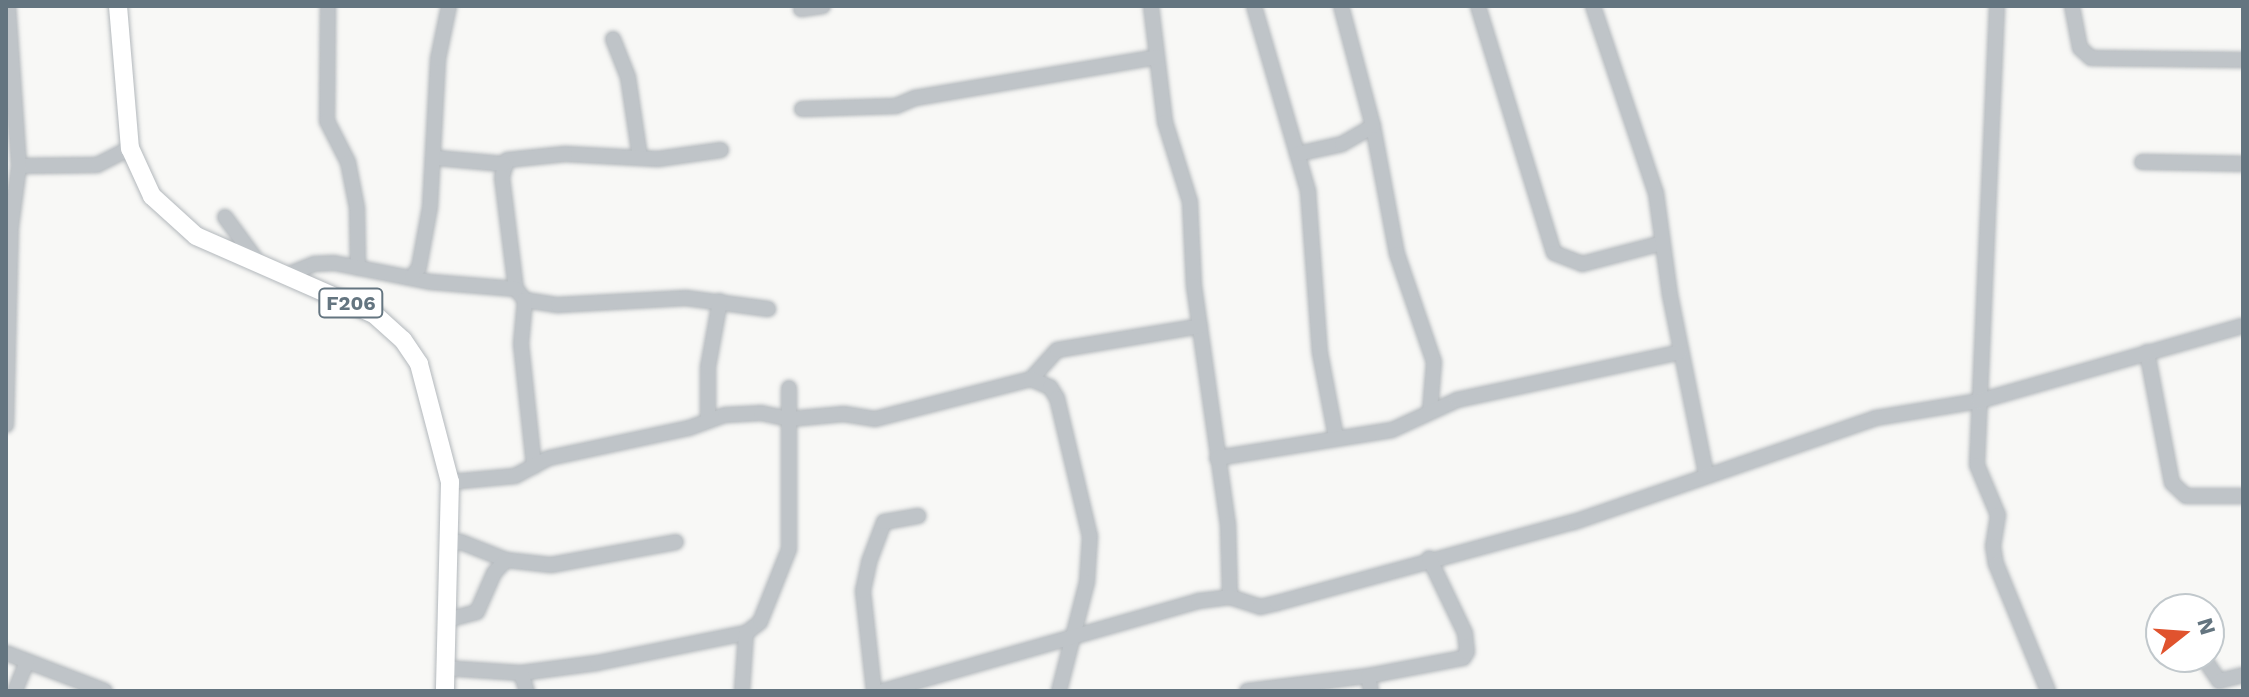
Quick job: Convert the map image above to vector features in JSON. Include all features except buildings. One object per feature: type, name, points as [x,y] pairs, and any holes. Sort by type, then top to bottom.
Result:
[{"type":"main road","name":"F206","points":[[118,6],[130,148],[142,179],[166,212],[196,236],[289,274],[374,314],[403,340],[429,394],[450,482],[447,620],[442,684]]},
{"type":"street","points":[[6,425],[11,226],[19,166],[8,6]]},
{"type":"street","points":[[328,6],[327,121],[348,162],[357,208],[358,268]]},
{"type":"street","points":[[412,277],[419,267],[437,158],[436,79],[449,6]]},
{"type":"street","points":[[801,9],[823,6]]},
{"type":"street","points":[[1151,6],[1171,147],[1190,202],[1200,326],[1231,552],[1230,597]]},
{"type":"street","points":[[1254,6],[1308,191],[1320,353],[1336,437]]},
{"type":"street","points":[[1341,6],[1373,126],[1397,254],[1434,362],[1430,411]]},
{"type":"street","points":[[1478,6],[1554,253],[1582,264],[1662,243]]},
{"type":"street","points":[[1593,6],[1656,193],[1680,352],[1706,473]]},
{"type":"street","points":[[1997,6],[1977,465],[1998,515],[1993,546],[1996,564],[2048,691]]},
{"type":"street","points":[[2072,6],[2080,48],[2091,58],[2243,60]]},
{"type":"street","points":[[613,39],[628,77],[640,157]]},
{"type":"street","points":[[802,109],[896,106],[915,98],[1157,57]]},
{"type":"street","points":[[1297,154],[1342,144],[1373,126]]},
{"type":"street","points":[[19,166],[97,165],[130,148]]},
{"type":"street","points":[[437,158],[504,164],[521,156],[640,157],[721,150]]},
{"type":"street","points":[[2142,162],[2243,164]]},
{"type":"street","points":[[504,164],[520,294],[521,344],[534,466]]},
{"type":"street","points":[[225,217],[258,262]]},
{"type":"street","points":[[289,274],[314,264],[520,294],[558,305],[686,298],[768,309]]},
{"type":"street","points":[[708,420],[708,367],[720,301]]},
{"type":"street","points":[[450,482],[515,476],[534,466],[745,412],[790,419],[844,414],[875,419],[1031,379],[1057,350],[1200,326]]},
{"type":"street","points":[[883,691],[1070,641],[1182,606],[1230,597],[1260,607],[1429,558],[1574,522],[1706,473],[1876,418],[1979,401],[2243,326]]},
{"type":"street","points":[[1219,454],[1392,430],[1430,411],[1512,386],[1680,352]]},
{"type":"street","points":[[2147,352],[2172,483],[2186,496],[2243,496]]},
{"type":"street","points":[[1031,379],[1050,387],[1057,398],[1090,536],[1087,582],[1059,691]]},
{"type":"street","points":[[442,684],[746,633],[760,622],[789,549],[789,388]]},
{"type":"street","points":[[874,691],[863,591],[869,562],[887,519],[918,516]]},
{"type":"street","points":[[448,544],[470,545],[506,560],[551,565],[676,542]]},
{"type":"street","points":[[1254,691],[1370,684],[1463,658],[1467,652],[1465,633],[1429,558]]},
{"type":"street","points":[[447,620],[477,612],[506,560]]},
{"type":"street","points":[[742,691],[746,633]]},
{"type":"street","points":[[6,653],[84,687],[105,691]]},
{"type":"street","points":[[15,691],[27,661]]},
{"type":"street","points":[[521,673],[527,691]]},
{"type":"street","points":[[2220,686],[2243,675]]}]
